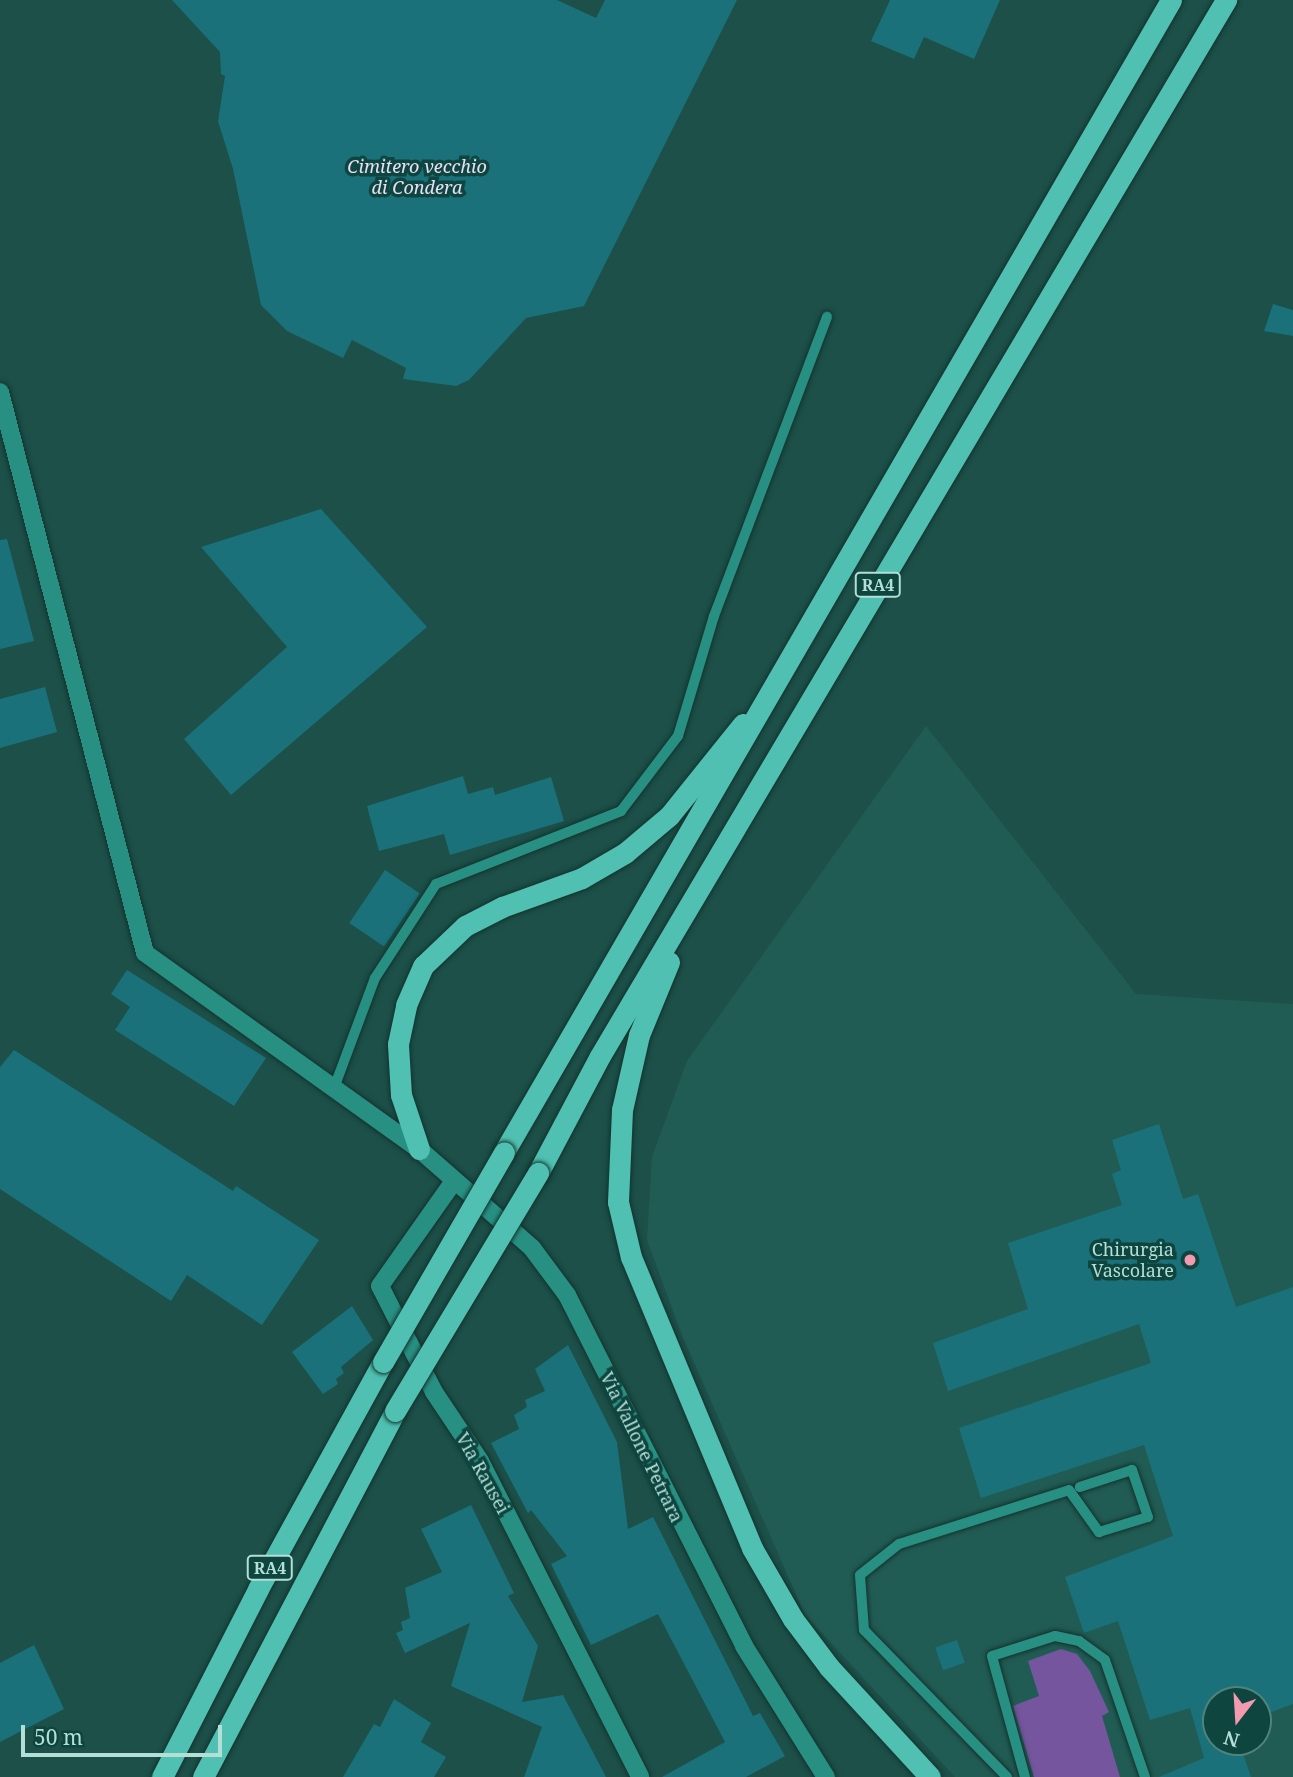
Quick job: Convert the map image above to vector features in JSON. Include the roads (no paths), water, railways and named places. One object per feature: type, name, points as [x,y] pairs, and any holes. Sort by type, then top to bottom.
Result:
[{"type":"highway","name":"RA4","points":[[162,1777],[258,1589],[383,1362],[786,671],[1171,0]]},
{"type":"highway","name":"RA4","points":[[203,1777],[395,1411],[538,1173],[600,1056],[1226,0]]},
{"type":"highway","points":[[419,1149],[401,1095],[398,1044],[406,1004],[423,966],[465,926],[502,906],[582,878],[625,853],[669,816],[786,671]]},
{"type":"highway","points":[[699,891],[639,1035],[621,1110],[618,1202],[631,1257],[752,1548],[793,1619],[829,1667],[930,1777]]},
{"type":"street","name":"Via Vallone Petrara","points":[[0,392],[145,953],[419,1149],[532,1248],[567,1295],[737,1634],[826,1777]]},
{"type":"street","name":"Via Rausei","points":[[454,1181],[380,1286],[435,1392],[480,1461],[640,1777]]},
{"type":"lane","points":[[334,1088],[375,978],[436,884],[621,811],[678,736],[714,616],[827,317]]},
{"type":"lane","points":[[1007,1777],[864,1630],[860,1575],[898,1544],[1069,1490],[1099,1532],[1148,1517],[1132,1470],[1080,1487]]},
{"type":"lane","points":[[1025,1777],[992,1656],[1055,1636],[1079,1641],[1105,1660],[1145,1777]]},
{"type":"place","name":"Chirurgia Vascolare","points":[[1190,1260]]},
{"type":"park label","name":"Cimitero vecchio di Condera","points":[[417,177]]}]
